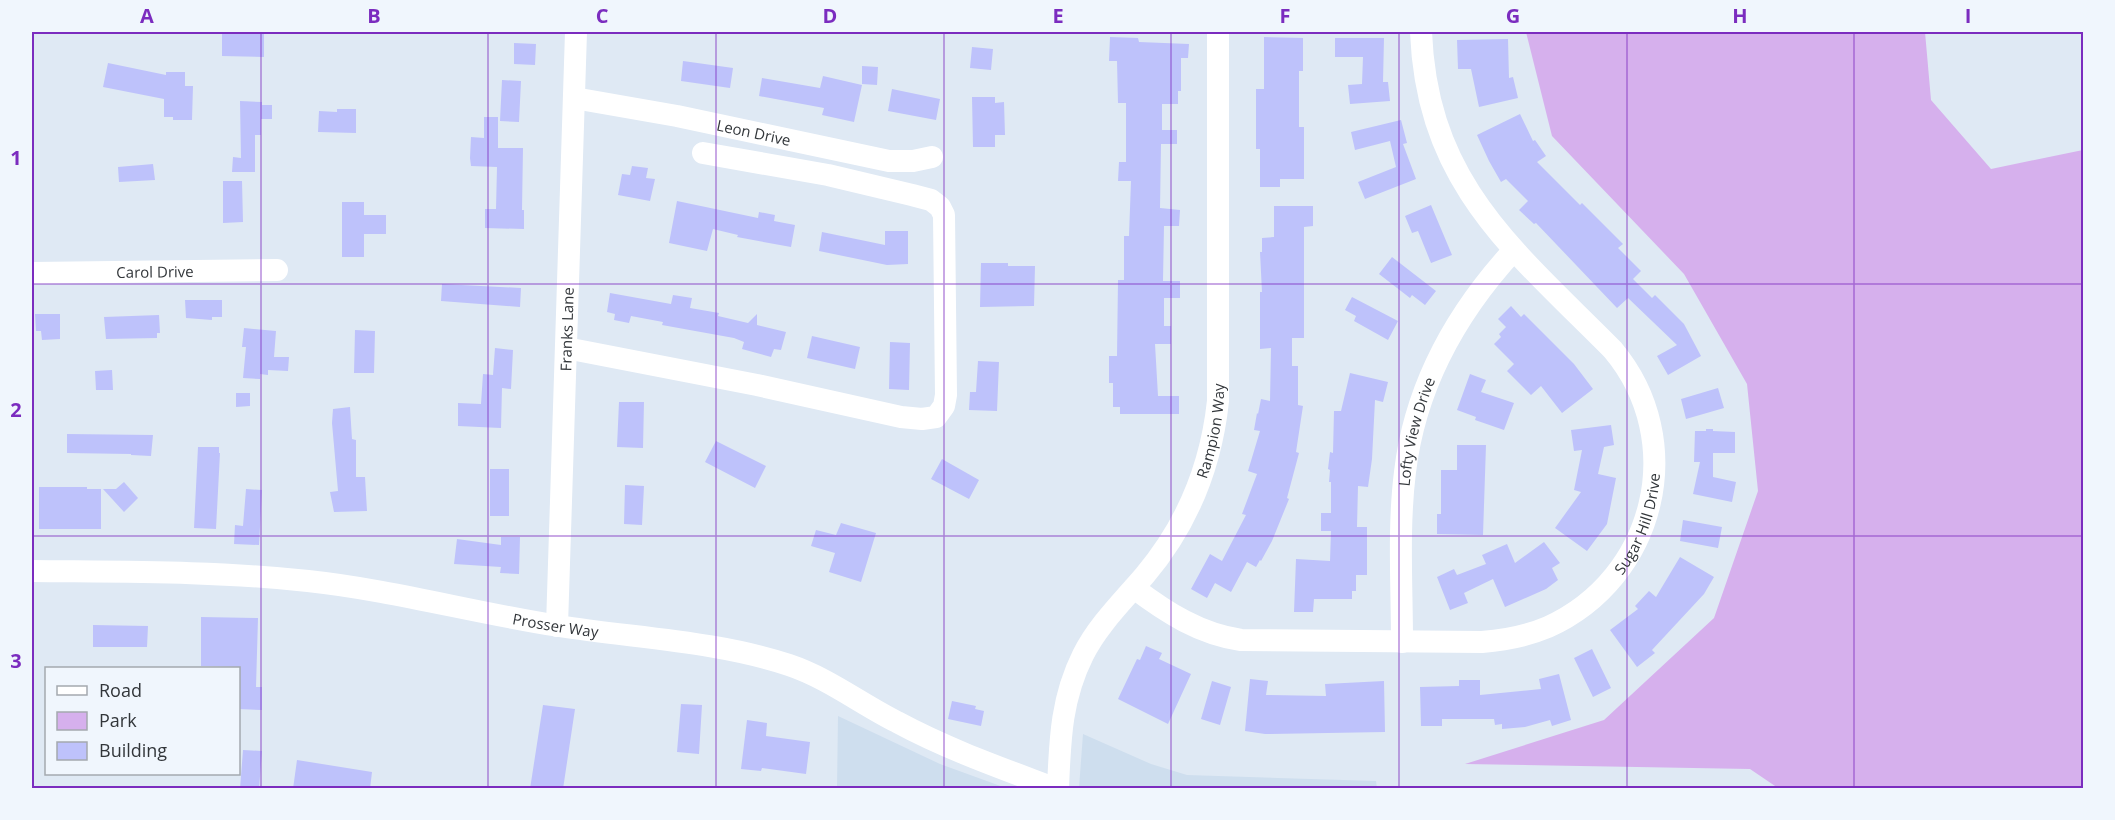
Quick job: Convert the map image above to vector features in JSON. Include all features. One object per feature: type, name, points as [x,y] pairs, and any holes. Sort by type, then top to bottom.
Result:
[{"type":"street","name":"Franks Lane","points":[[557,626],[576,32]]},
{"type":"street","name":"Rampion Way","points":[[1056,789],[1061,726],[1069,687],[1092,639],[1169,544],[1187,513],[1202,477],[1215,425],[1218,401],[1218,32]]},
{"type":"street","name":"Sugar Hill Drive","points":[[1134,588],[1159,608],[1185,623],[1227,638],[1271,642],[1498,640],[1523,636],[1555,624],[1574,612],[1595,596],[1618,572],[1637,542],[1647,517],[1654,477],[1654,450],[1647,414],[1635,382],[1613,350],[1514,250],[1471,198],[1446,151],[1428,93],[1423,67],[1421,32]]},
{"type":"street","name":"Leon Drive","points":[[574,98],[677,116],[889,161],[913,161],[932,157]]},
{"type":"street","points":[[566,348],[757,385],[901,417],[936,417],[944,406],[946,395],[944,214],[940,207],[932,200],[828,175],[703,153]]},
{"type":"street","name":"Lofty View Drive","points":[[1402,642],[1403,488],[1408,450],[1418,411],[1439,356],[1459,320],[1481,288],[1514,250]]},
{"type":"street","name":"Carol Drive","points":[[32,273],[277,270]]},
{"type":"street","name":"Prosser Way","points":[[32,571],[202,574],[309,581],[374,590],[557,626],[695,645],[762,658],[790,666],[837,687],[897,723],[934,740],[1056,789]]},
{"type":"shaded area","points":[[838,716],[940,764],[1006,788],[837,788]]},
{"type":"shaded area","points":[[1083,734],[1151,764],[1187,775],[1376,781],[1377,788],[1079,788]]},
{"type":"green space","points":[[1526,32],[1925,32],[1931,100],[1991,169],[2083,150],[2083,788],[1778,788],[1750,769],[1465,764],[1604,720],[1714,618],[1758,491],[1747,384],[1684,274],[1552,136]]},
{"type":"building","points":[[222,33],[264,34],[264,57],[222,56]]},
{"type":"building","points":[[1110,37],[1138,38],[1139,42],[1189,44],[1188,58],[1181,58],[1181,91],[1178,91],[1178,104],[1162,104],[1162,130],[1177,130],[1177,144],[1161,144],[1160,208],[1180,210],[1179,226],[1164,226],[1163,281],[1180,281],[1180,298],[1164,298],[1164,326],[1171,326],[1171,344],[1155,344],[1158,396],[1179,396],[1179,414],[1120,414],[1120,407],[1113,407],[1113,383],[1109,383],[1109,356],[1117,356],[1118,280],[1124,280],[1124,236],[1129,236],[1131,181],[1118,181],[1119,162],[1126,162],[1126,103],[1118,103],[1117,61],[1109,61]]},
{"type":"building","points":[[1264,37],[1303,38],[1303,71],[1299,71],[1299,127],[1304,127],[1304,179],[1280,179],[1280,187],[1260,187],[1260,149],[1256,149],[1256,89],[1264,89]]},
{"type":"building","points":[[1335,38],[1384,38],[1383,82],[1388,82],[1390,101],[1350,104],[1348,85],[1362,84],[1363,57],[1335,57]]},
{"type":"building","points":[[1508,39],[1509,78],[1513,77],[1518,98],[1479,107],[1471,69],[1458,69],[1457,40]]},
{"type":"building","points":[[514,43],[536,44],[535,65],[514,64]]},
{"type":"building","points":[[972,47],[993,49],[991,70],[970,68]]},
{"type":"building","points":[[683,61],[733,68],[730,88],[681,81]]},
{"type":"building","points":[[108,63],[166,75],[166,72],[185,72],[185,86],[193,86],[192,120],[173,120],[173,117],[164,117],[164,99],[103,87]]},
{"type":"building","points":[[862,66],[878,67],[877,85],[862,84]]},
{"type":"building","points":[[823,76],[862,85],[854,122],[822,115],[824,108],[759,96],[762,78],[820,88]]},
{"type":"building","points":[[502,80],[521,81],[519,122],[500,121]]},
{"type":"building","points":[[892,89],[940,99],[936,120],[888,111]]},
{"type":"building","points":[[972,97],[995,97],[995,103],[1004,102],[1005,135],[995,135],[995,147],[973,147]]},
{"type":"building","points":[[240,101],[272,105],[272,119],[261,119],[261,135],[255,135],[255,172],[232,172],[233,157],[241,158]]},
{"type":"building","points":[[337,109],[356,109],[356,133],[318,132],[319,111],[337,112]]},
{"type":"building","points":[[1520,114],[1533,141],[1535,140],[1546,156],[1537,162],[1623,244],[1618,248],[1641,271],[1633,279],[1652,298],[1655,295],[1684,324],[1701,356],[1668,375],[1657,356],[1677,345],[1628,298],[1617,308],[1536,223],[1534,224],[1519,210],[1528,201],[1506,179],[1501,182],[1477,135]]},
{"type":"building","points":[[484,117],[498,117],[498,148],[523,148],[524,229],[485,228],[485,209],[496,209],[497,167],[471,166],[470,158],[471,137],[484,138]]},
{"type":"building","points":[[1401,120],[1407,143],[1403,144],[1416,179],[1365,199],[1358,182],[1396,167],[1390,141],[1355,150],[1351,132]]},
{"type":"building","points":[[153,164],[155,180],[119,182],[118,167]]},
{"type":"building","points":[[632,166],[648,168],[646,178],[655,179],[650,201],[618,195],[622,174],[630,175]]},
{"type":"building","points":[[223,181],[242,181],[243,222],[223,223]]},
{"type":"building","points":[[677,201],[758,218],[759,212],[775,215],[774,221],[795,225],[791,247],[737,237],[738,235],[713,229],[707,251],[669,243]]},
{"type":"building","points":[[342,202],[364,202],[364,215],[386,215],[386,234],[364,234],[364,257],[342,257]]},
{"type":"building","points":[[1431,205],[1452,255],[1431,263],[1418,231],[1412,233],[1405,216]]},
{"type":"building","points":[[1274,206],[1313,206],[1313,226],[1304,227],[1304,338],[1292,338],[1292,366],[1298,366],[1298,405],[1303,406],[1296,452],[1299,453],[1287,498],[1289,499],[1261,561],[1256,567],[1247,562],[1231,592],[1215,583],[1207,598],[1191,589],[1210,554],[1222,561],[1246,515],[1242,514],[1257,474],[1248,471],[1260,431],[1254,430],[1257,413],[1261,399],[1270,401],[1271,348],[1260,349],[1260,292],[1262,292],[1260,252],[1262,252],[1262,238],[1274,237]]},
{"type":"building","points":[[885,231],[908,231],[908,264],[887,265],[819,251],[822,232],[885,245]]},
{"type":"building","points":[[1392,257],[1436,291],[1425,305],[1412,295],[1410,298],[1379,274]]},
{"type":"building","points":[[981,263],[1035,266],[1034,306],[980,307]]},
{"type":"building","points":[[442,284],[521,288],[520,307],[441,301]]},
{"type":"building","points":[[610,293],[671,304],[673,295],[692,298],[690,308],[719,313],[718,316],[748,323],[757,314],[757,325],[786,332],[781,350],[774,349],[771,357],[742,349],[744,342],[734,338],[662,325],[663,322],[631,316],[629,323],[614,320],[615,314],[607,312]]},
{"type":"building","points":[[1352,297],[1398,321],[1388,340],[1354,321],[1356,316],[1345,310]]},
{"type":"building","points":[[185,300],[222,300],[222,317],[212,317],[212,320],[186,318]]},
{"type":"building","points":[[1511,306],[1521,317],[1524,314],[1574,364],[1593,389],[1562,413],[1541,386],[1531,395],[1507,371],[1514,364],[1494,344],[1506,327],[1498,319]]},
{"type":"building","points":[[35,314],[60,314],[60,339],[42,340],[41,331],[36,331]]},
{"type":"building","points":[[159,315],[160,333],[157,333],[157,338],[106,339],[104,317]]},
{"type":"building","points":[[244,328],[276,331],[274,357],[289,357],[288,371],[268,370],[268,375],[260,374],[260,379],[243,378],[246,347],[242,347]]},
{"type":"building","points":[[355,330],[375,331],[374,373],[354,373]]},
{"type":"building","points":[[812,336],[860,347],[855,369],[807,358]]},
{"type":"building","points":[[890,342],[910,343],[909,390],[889,389]]},
{"type":"building","points":[[495,348],[513,350],[511,389],[502,388],[501,428],[458,426],[458,403],[481,404],[483,374],[493,375]]},
{"type":"building","points":[[978,361],[999,362],[997,411],[969,410],[970,392],[976,392]]},
{"type":"building","points":[[112,370],[113,390],[96,390],[95,371]]},
{"type":"building","points":[[1350,373],[1388,382],[1383,402],[1375,400],[1368,487],[1358,486],[1357,527],[1367,527],[1367,575],[1356,575],[1356,591],[1352,591],[1352,599],[1314,599],[1313,612],[1294,612],[1296,559],[1330,561],[1331,531],[1321,531],[1321,513],[1331,513],[1331,482],[1329,482],[1330,470],[1328,469],[1330,452],[1333,453],[1334,411],[1341,411]]},
{"type":"building","points":[[1470,374],[1486,380],[1481,392],[1514,403],[1504,430],[1475,420],[1476,417],[1457,410]]},
{"type":"building","points":[[1718,388],[1724,408],[1686,419],[1681,399]]},
{"type":"building","points":[[236,393],[250,393],[250,406],[236,407]]},
{"type":"building","points":[[619,402],[644,402],[643,448],[617,447]]},
{"type":"building","points":[[350,407],[352,439],[356,440],[356,477],[365,477],[367,511],[334,512],[330,492],[338,491],[332,423],[333,409]]},
{"type":"building","points":[[1611,425],[1614,445],[1604,447],[1598,474],[1616,478],[1607,524],[1587,551],[1555,528],[1581,492],[1574,490],[1582,450],[1574,451],[1571,430]]},
{"type":"building","points":[[1706,429],[1735,432],[1735,453],[1713,453],[1713,477],[1736,482],[1732,502],[1693,494],[1700,462],[1694,462],[1695,431],[1706,431]]},
{"type":"building","points":[[67,434],[153,435],[151,456],[67,453]]},
{"type":"building","points":[[716,441],[766,466],[755,488],[705,462]]},
{"type":"building","points":[[1457,445],[1486,445],[1483,535],[1437,534],[1437,514],[1441,514],[1441,470],[1457,470]]},
{"type":"building","points":[[198,447],[219,447],[216,529],[194,528]]},
{"type":"building","points":[[942,459],[979,480],[969,499],[931,479]]},
{"type":"building","points":[[490,469],[509,469],[509,516],[490,516]]},
{"type":"building","points":[[124,482],[138,498],[124,512],[103,489],[116,489]]},
{"type":"building","points":[[625,485],[644,486],[642,525],[624,524]]},
{"type":"building","points":[[39,487],[101,489],[101,529],[39,529]]},
{"type":"building","points":[[246,489],[262,490],[259,545],[234,544],[235,525],[243,526]]},
{"type":"building","points":[[1683,520],[1722,527],[1718,548],[1680,541]]},
{"type":"building","points":[[841,523],[876,533],[861,582],[829,572],[835,553],[811,546],[816,530],[836,535]]},
{"type":"building","points":[[501,537],[520,537],[519,574],[500,573],[501,567],[454,564],[457,539],[501,545]]},
{"type":"building","points":[[1544,542],[1560,563],[1552,568],[1558,580],[1546,589],[1505,607],[1493,579],[1464,593],[1468,603],[1450,610],[1437,577],[1454,569],[1457,575],[1486,564],[1482,555],[1507,544],[1515,563]]},
{"type":"building","points":[[1680,557],[1714,577],[1704,594],[1652,650],[1655,653],[1637,667],[1610,630],[1638,609],[1635,606],[1649,591],[1656,597]]},
{"type":"building","points":[[201,617],[258,618],[256,687],[262,687],[262,710],[240,709],[240,667],[201,666]]},
{"type":"building","points":[[93,625],[148,626],[147,647],[93,647]]},
{"type":"building","points":[[1146,646],[1162,653],[1159,659],[1191,674],[1168,724],[1118,699],[1137,659],[1140,660]]},
{"type":"building","points":[[1592,649],[1611,688],[1593,697],[1574,658]]},
{"type":"building","points":[[1559,674],[1571,720],[1552,726],[1550,720],[1525,727],[1502,729],[1502,724],[1495,725],[1494,719],[1442,719],[1442,726],[1421,726],[1420,687],[1459,686],[1459,680],[1480,680],[1480,695],[1541,689],[1539,679]]},
{"type":"building","points":[[1250,679],[1268,681],[1266,695],[1326,696],[1325,684],[1384,681],[1385,732],[1265,734],[1245,731]]},
{"type":"building","points":[[1212,681],[1231,687],[1220,725],[1201,719]]},
{"type":"building","points":[[952,701],[976,706],[975,709],[984,711],[981,726],[948,719]]},
{"type":"building","points":[[681,704],[702,705],[699,754],[677,752]]},
{"type":"building","points":[[543,705],[575,709],[563,789],[530,789]]},
{"type":"building","points":[[747,720],[767,723],[766,736],[810,742],[806,774],[762,768],[761,771],[741,769]]},
{"type":"building","points":[[243,750],[262,751],[259,789],[240,789]]},
{"type":"building","points":[[297,760],[372,772],[370,789],[293,789]]}]
